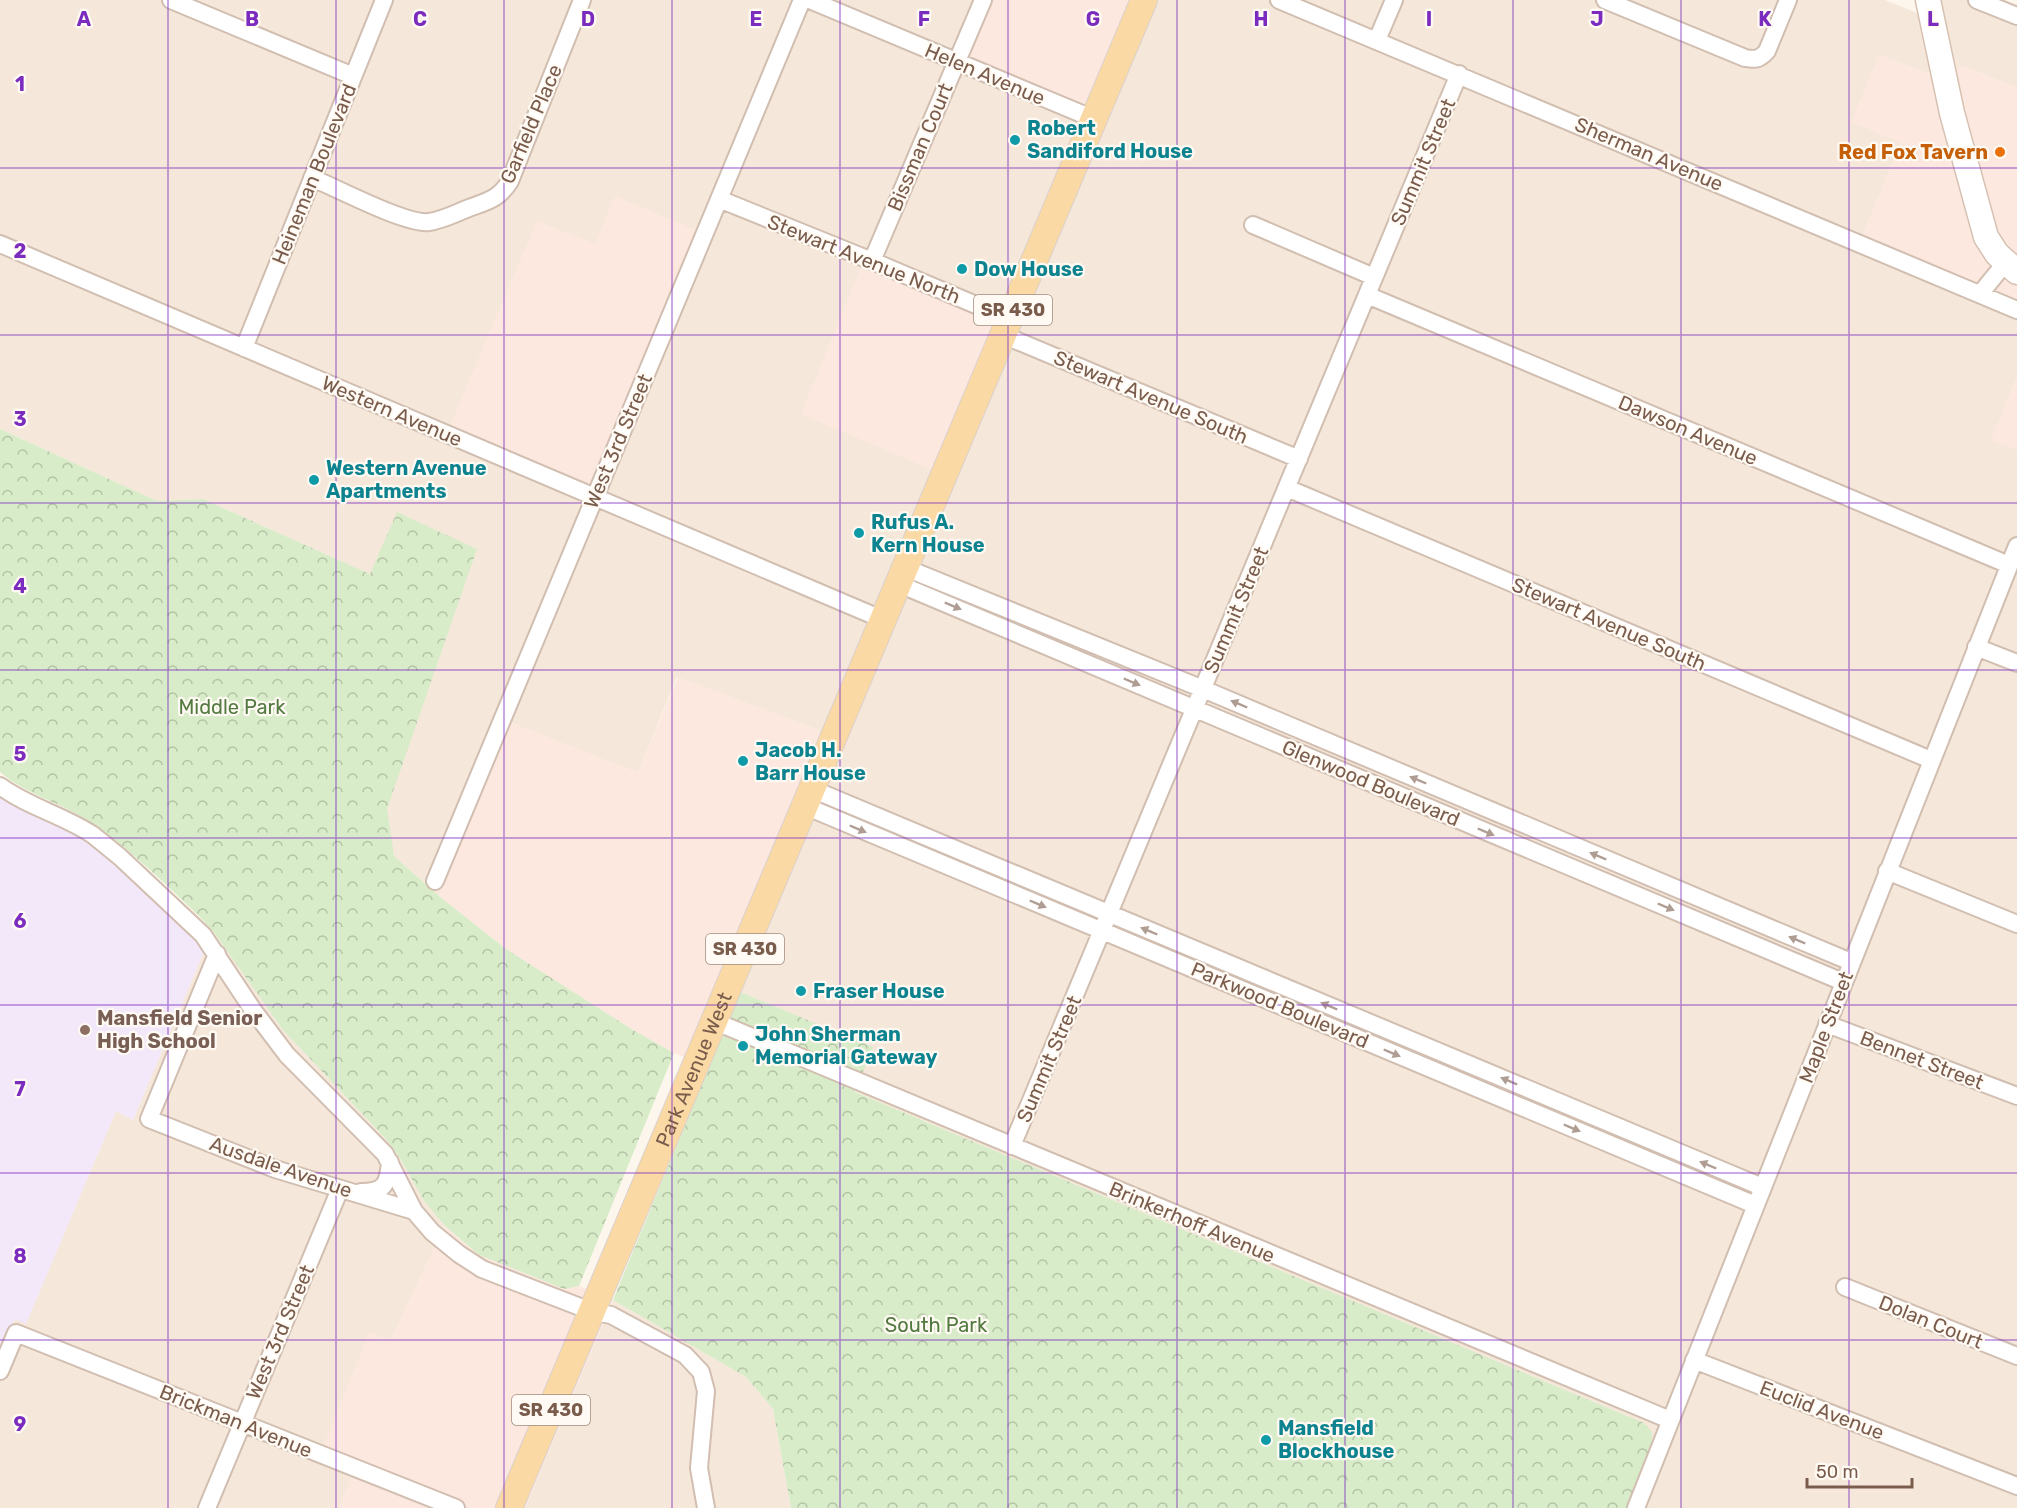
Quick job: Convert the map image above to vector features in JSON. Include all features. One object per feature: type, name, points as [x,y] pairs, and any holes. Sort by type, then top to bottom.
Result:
[{"type":"main road","name":"Park Avenue West","points":[[509,1508],[1144,0]]},
{"type":"street","points":[[171,0],[353,76]]},
{"type":"street","name":"Heineman Boulevard","points":[[244,348],[384,0]]},
{"type":"street","name":"Garfield Place","points":[[312,178],[402,217],[427,222],[493,199],[503,192],[510,180],[582,0]]},
{"type":"street","name":"West 3rd Street","points":[[435,881],[802,0]]},
{"type":"street","name":"Helen Avenue","points":[[810,0],[1094,119]]},
{"type":"street","name":"Bissman Court","points":[[872,261],[983,0]]},
{"type":"street","name":"Sherman Avenue","points":[[1279,0],[2017,310]]},
{"type":"street","points":[[1377,40],[1394,0]]},
{"type":"street","points":[[1605,0],[1754,60],[1762,58],[1767,51],[1788,0]]},
{"type":"street","points":[[1928,0],[1952,113],[1982,225],[1991,247],[2012,267],[1980,294]]},
{"type":"street","points":[[1977,0],[2017,16]]},
{"type":"street","name":"Summit Street","points":[[1012,1146],[1459,74]]},
{"type":"street","name":"Stewart Avenue North","points":[[719,199],[872,261],[1006,327]]},
{"type":"street","points":[[1253,225],[1374,277]]},
{"type":"street","name":"Western Avenue","points":[[0,244],[884,620]]},
{"type":"street","name":"Dawson Avenue","points":[[1367,295],[2009,565]]},
{"type":"street","name":"Stewart Avenue South","points":[[1006,327],[1299,459]]},
{"type":"street","name":"Stewart Avenue South","points":[[1287,488],[1931,760]]},
{"type":"street","name":"Maple Street","points":[[1636,1508],[2017,546]]},
{"type":"street","name":"Glenwood Boulevard","points":[[902,576],[1203,689],[1851,962]]},
{"type":"street","name":"Glenwood Boulevard","points":[[902,576],[1195,709],[1843,982]]},
{"type":"street","points":[[1976,647],[2017,663]]},
{"type":"street","points":[[0,786],[22,800],[76,824],[100,841],[194,925],[217,954],[253,1010],[287,1055],[380,1148],[390,1162],[414,1210],[432,1232],[482,1269],[593,1312],[611,1315],[691,1360],[701,1372],[706,1392],[699,1468],[706,1508]]},
{"type":"street","points":[[808,797],[1109,914],[1762,1187]]},
{"type":"street","name":"Parkwood Boulevard","points":[[808,797],[1102,931],[1755,1205]]},
{"type":"street","points":[[1887,871],[2017,924]]},
{"type":"street","name":"Ausdale Avenue","points":[[217,954],[149,1119],[275,1169],[414,1210]]},
{"type":"street","name":"Brinkerhoff Avenue","points":[[714,1021],[1670,1420]]},
{"type":"street","name":"Bennet Street","points":[[1827,1024],[2017,1096]]},
{"type":"street","points":[[347,1191],[380,1190],[389,1177],[390,1162]]},
{"type":"street","name":"West 3rd Street","points":[[207,1508],[242,1424],[347,1191]]},
{"type":"street","name":"Dolan Court","points":[[1845,1287],[2017,1356]]},
{"type":"street","name":"Brickman Avenue","points":[[0,1371],[16,1333],[456,1508]]},
{"type":"street","name":"Euclid Avenue","points":[[1694,1360],[2017,1486]]},
{"type":"shaded area","points":[[0,0],[1885,0],[1942,23],[1940,0],[1994,0],[2017,9],[2017,88],[1965,67],[1927,73],[1879,55],[1901,143],[1863,235],[2017,300],[2017,377],[1992,439],[2017,450],[2017,1508],[1627,1508],[1652,1444],[1644,1423],[855,1092],[872,1047],[740,992],[845,740],[677,677],[638,773],[510,723],[439,896],[394,856],[386,809],[411,735],[370,574],[203,499],[157,501],[0,429]]},
{"type":"shaded area","points":[[989,0],[1154,0],[1101,132],[960,70]]},
{"type":"shaded area","points":[[1879,55],[1927,73],[1965,67],[2017,88],[2017,300],[1863,235],[1901,143],[1851,122]]},
{"type":"shaded area","points":[[615,196],[696,230],[590,485],[450,426],[537,221],[595,244]]},
{"type":"shaded area","points":[[863,263],[1016,328],[952,478],[801,414]]},
{"type":"shaded area","points":[[2017,377],[2017,450],[1991,440]]},
{"type":"shaded area","points":[[678,677],[845,740],[709,1067],[674,1053],[633,1030],[506,949],[439,896],[510,722],[638,773]]},
{"type":"shaded area","name":"Mansfield Senior High School","points":[[0,798],[81,837],[205,949],[133,1120],[116,1111],[26,1324],[15,1319],[0,1354]]},
{"type":"shaded area","points":[[215,934],[283,1030],[385,1138],[400,1158],[424,1201],[445,1226],[391,1340],[369,1333],[357,1465],[339,1508],[0,1508],[0,1354],[15,1319],[26,1323],[116,1111],[133,1120],[205,949]]},
{"type":"shaded area","points":[[445,1226],[479,1255],[564,1289],[579,1286],[613,1300],[525,1508],[339,1508],[356,1465],[322,1450],[369,1333],[391,1340]]},
{"type":"shaded area","points":[[613,1300],[746,1377],[773,1409],[791,1508],[525,1508]]},
{"type":"green space","name":"Middle Park","points":[[0,429],[157,501],[203,499],[370,574],[397,512],[477,549],[387,809],[394,856],[439,896],[506,949],[633,1030],[674,1053],[579,1286],[564,1289],[479,1255],[445,1226],[424,1201],[400,1158],[385,1138],[283,1030],[202,919],[146,866],[100,829],[74,813],[21,787],[0,772]]},
{"type":"green space","name":"South Park","points":[[740,992],[873,1047],[855,1092],[1644,1423],[1652,1432],[1652,1444],[1627,1508],[791,1508],[773,1409],[746,1377],[613,1300]]},
{"type":"place","name":"Robert Sandiford House","points":[[1015,140]]},
{"type":"place","name":"Red Fox Tavern","points":[[2000,152]]},
{"type":"place","name":"Dow House","points":[[962,269]]},
{"type":"place","name":"Western Avenue Apartments","points":[[314,480]]},
{"type":"place","name":"Rufus A. Kern House","points":[[859,533]]},
{"type":"place","name":"Jacob H. Barr House","points":[[743,761]]},
{"type":"place","name":"Fraser House","points":[[801,991]]},
{"type":"place","name":"Mansfield Senior High School","points":[[85,1030]]},
{"type":"place","name":"John Sherman Memorial Gateway","points":[[743,1046]]},
{"type":"place","name":"Mansfield Blockhouse","points":[[1266,1440]]}]
